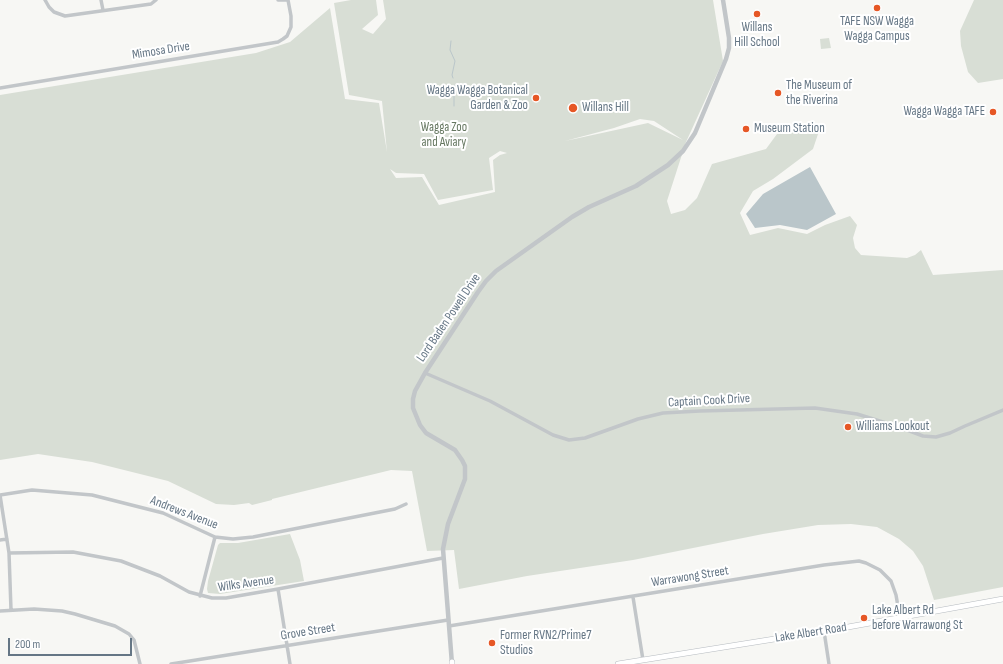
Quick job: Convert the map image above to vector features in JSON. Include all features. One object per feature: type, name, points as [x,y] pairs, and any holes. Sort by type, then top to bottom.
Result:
[{"type":"main road","name":"Lake Albert Road","points":[[618,664],[824,631],[1003,599]]},
{"type":"street","points":[[45,0],[52,10],[61,16],[151,4],[156,0]]},
{"type":"street","points":[[101,0],[102,10]]},
{"type":"street","points":[[278,0],[287,0]]},
{"type":"street","name":"Mimosa Drive","points":[[0,88],[278,42],[288,36],[292,27],[287,0]]},
{"type":"street","name":"Lord Baden Powell Drive","points":[[452,663],[444,558],[446,532],[463,485],[465,473],[459,454],[426,432],[420,425],[413,408],[415,391],[425,373],[478,292],[496,271],[572,217],[636,186],[668,165],[690,143],[726,59],[729,48],[729,38],[723,0]]},
{"type":"street","name":"Captain Cook Drive","points":[[425,373],[490,401],[553,435],[569,440],[585,438],[638,419],[663,414],[700,410],[815,408],[857,414],[923,436],[936,437],[950,433],[1003,410]]},
{"type":"street","name":"Andrews Avenue","points":[[0,495],[32,490],[92,495],[163,513],[215,537],[233,539],[253,537],[395,509],[406,504]]},
{"type":"street","points":[[0,495],[9,553],[11,610]]},
{"type":"street","points":[[200,596],[215,537]]},
{"type":"street","points":[[0,540],[7,540]]},
{"type":"street","name":"Wilks Avenue","points":[[9,553],[73,552],[121,561],[160,576],[189,592],[212,598],[226,598],[444,558]]},
{"type":"street","name":"Warrawong Street","points":[[449,626],[824,565],[859,561],[880,570],[891,581],[896,595],[900,618]]},
{"type":"street","points":[[278,589],[290,664]]},
{"type":"street","points":[[633,597],[644,660]]},
{"type":"street","points":[[0,611],[62,611],[115,626],[129,634],[134,640],[140,664]]},
{"type":"street","name":"Grove Street","points":[[171,664],[448,620]]},
{"type":"street","points":[[824,631],[829,664]]},
{"type":"green space","name":"Wagga Zoo and Aviary","points":[[351,0],[376,0],[378,15],[362,29],[373,34],[386,19],[383,0],[713,0],[723,61],[686,142],[667,201],[671,214],[685,210],[697,198],[712,164],[766,149],[777,134],[800,123],[820,128],[813,149],[773,179],[753,191],[740,213],[750,235],[778,228],[807,234],[825,225],[850,216],[857,225],[853,238],[855,248],[861,255],[907,258],[915,255],[921,250],[933,275],[1003,270],[1003,587],[934,600],[923,566],[913,551],[899,539],[877,527],[851,524],[818,525],[763,534],[633,560],[527,576],[459,589],[454,550],[427,551],[412,471],[391,470],[252,505],[249,503],[234,505],[216,504],[168,481],[92,462],[38,454],[0,460],[0,95],[256,53],[290,42],[330,8],[345,99],[379,103],[387,152],[382,101],[349,95],[334,3]],"holes":[[[640,119],[654,121],[683,140],[648,123],[565,141],[614,128]],[[500,151],[507,153],[500,155],[493,160],[495,192],[439,205],[422,177],[396,178],[390,169],[396,173],[424,174],[438,200],[493,190],[489,158]]]},
{"type":"green space","points":[[974,0],[1003,0],[1003,79],[978,83],[968,72],[961,46],[960,31]]},
{"type":"green space","points":[[829,38],[831,48],[821,49],[820,39]]},
{"type":"green space","points":[[290,534],[300,560],[304,581],[220,594],[208,593],[208,581],[218,545],[220,543],[238,543]]},
{"type":"shaded area","points":[[810,167],[836,214],[807,230],[780,225],[755,228],[746,214],[763,194]]},
{"type":"waterway","points":[[451,41],[450,50],[455,61],[452,75],[453,78]]},
{"type":"waterway","points":[[454,92],[455,85]]},
{"type":"waterway","points":[[454,95],[454,106]]},
{"type":"place","name":"TAFE NSW Wagga Wagga Campus","points":[[877,8]]},
{"type":"place","name":"Willans Hill School","points":[[757,14]]},
{"type":"place","name":"The Museum of the Riverina","points":[[778,93]]},
{"type":"place","name":"Wagga Wagga Botanical Garden & Zoo","points":[[536,98]]},
{"type":"place","name":"Willans Hill","points":[[573,108]]},
{"type":"place","name":"Wagga Wagga TAFE","points":[[993,112]]},
{"type":"place","name":"Museum Station","points":[[746,129]]},
{"type":"place","name":"Williams Lookout","points":[[848,427]]},
{"type":"place","name":"Lake Albert Rd before Warrawong St","points":[[864,618]]},
{"type":"place","name":"Former RVN2/Prime7 Studios","points":[[492,643]]}]
